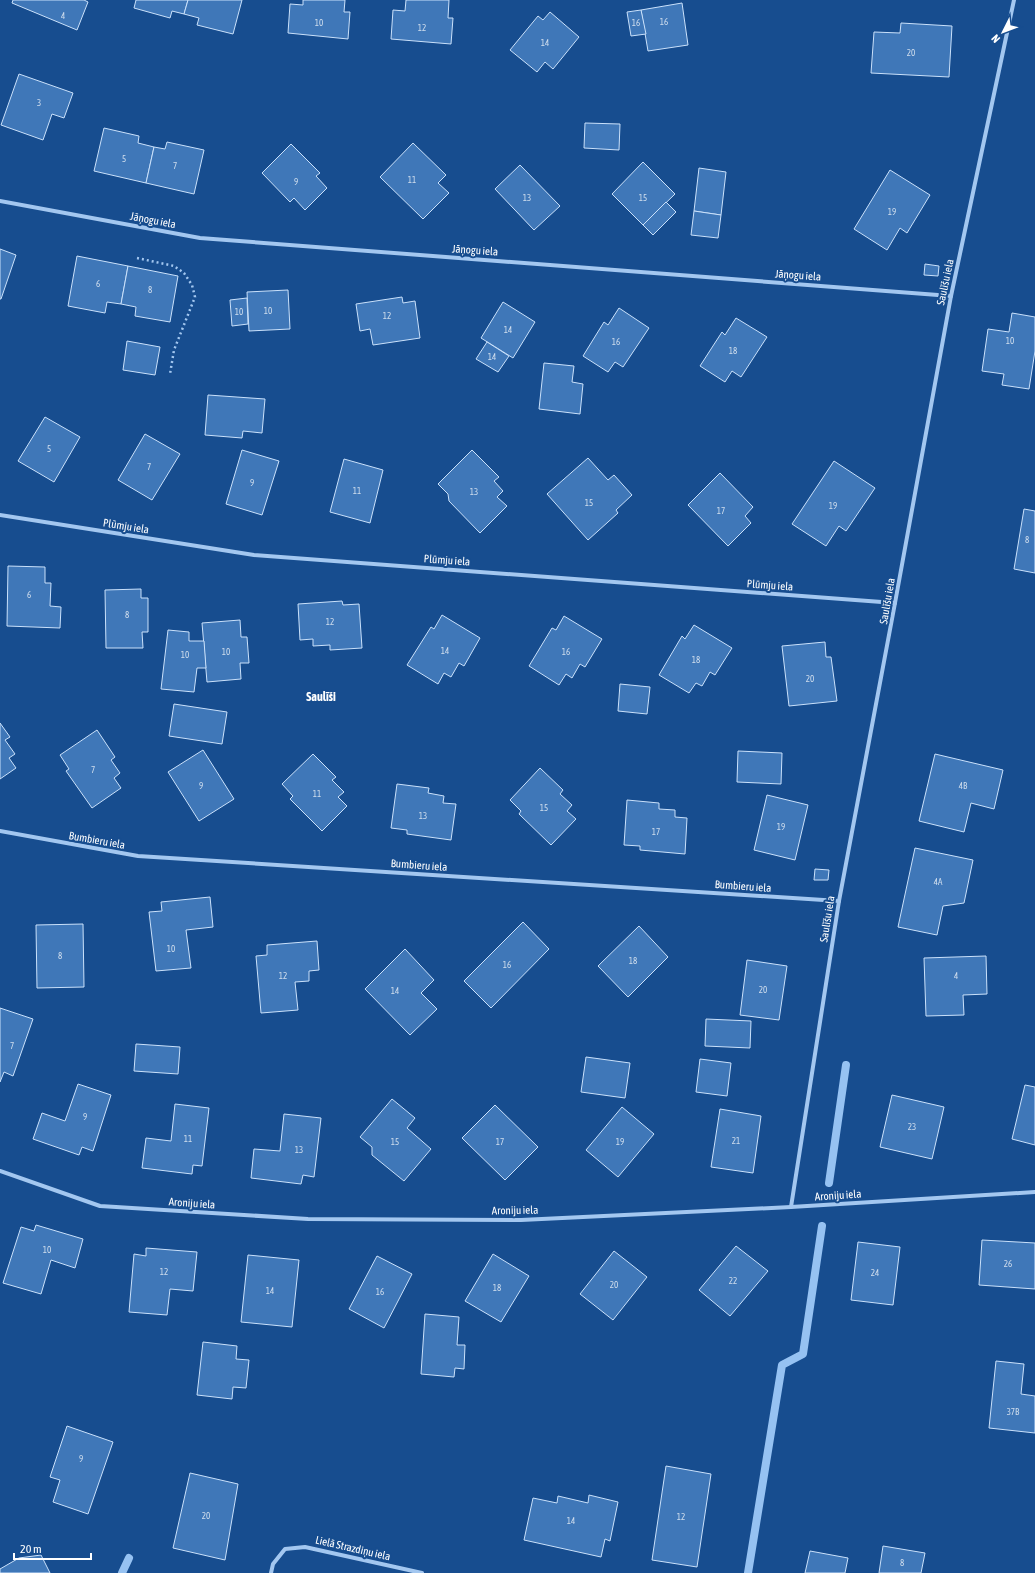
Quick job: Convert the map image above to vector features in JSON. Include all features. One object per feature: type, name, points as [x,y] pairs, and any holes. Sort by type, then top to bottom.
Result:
[{"type":"street","name":"Saulīšu iela","points":[[791,1207],[839,901],[951,296],[1014,0]]},
{"type":"street","name":"Jāņogu iela","points":[[0,201],[200,238],[951,296]]},
{"type":"street","name":"Plūmju iela","points":[[0,515],[254,555],[895,603]]},
{"type":"street","name":"Bumbieru iela","points":[[0,831],[138,856],[839,901]]},
{"type":"street","name":"Aroniju iela","points":[[0,1171],[100,1206],[308,1219],[521,1220],[791,1207],[1035,1192]]},
{"type":"street","name":"Lielā Strazdiņu iela","points":[[271,1573],[273,1564],[285,1549],[305,1547],[422,1573]]},
{"type":"path","points":[[137,258],[174,266],[184,273],[192,285],[195,297],[174,350],[170,374]]},
{"type":"building","points":[[13,0],[84,0],[88,2],[77,30],[12,3]]},
{"type":"building","points":[[136,0],[188,0],[184,14],[172,11],[170,18],[134,8]]},
{"type":"building","points":[[188,0],[242,0],[233,34],[197,25],[199,18],[184,14]]},
{"type":"building","points":[[303,0],[345,0],[344,12],[350,12],[348,39],[288,33],[290,4],[303,5]]},
{"type":"building","points":[[406,0],[449,0],[448,18],[453,18],[451,44],[391,39],[393,10],[405,11]]},
{"type":"building","points":[[682,3],[688,45],[648,51],[641,10]]},
{"type":"building","points":[[641,10],[646,34],[631,36],[627,12]]},
{"type":"building","points":[[550,12],[579,37],[553,69],[545,62],[537,72],[510,50],[538,16],[543,20]]},
{"type":"building","points":[[901,23],[952,26],[949,77],[871,73],[874,32],[900,33]]},
{"type":"building","points":[[19,74],[73,93],[64,118],[52,114],[43,140],[1,125]]},
{"type":"building","points":[[585,123],[620,124],[619,150],[584,148]]},
{"type":"building","points":[[104,128],[139,136],[138,143],[154,147],[146,183],[94,171]]},
{"type":"building","points":[[167,142],[204,150],[194,194],[146,183],[154,147],[165,149]]},
{"type":"building","points":[[413,143],[446,175],[438,183],[449,193],[423,219],[380,177]]},
{"type":"building","points":[[291,144],[320,173],[316,176],[327,188],[305,210],[294,198],[290,202],[262,173]]},
{"type":"building","points":[[643,162],[675,194],[643,225],[612,194]]},
{"type":"building","points":[[520,165],[560,206],[534,230],[495,189]]},
{"type":"building","points":[[699,168],[726,172],[721,215],[694,211]]},
{"type":"building","points":[[890,170],[930,195],[907,233],[900,228],[887,250],[854,229]]},
{"type":"building","points":[[666,202],[676,212],[653,235],[643,225]]},
{"type":"building","points":[[694,211],[721,215],[718,238],[691,235]]},
{"type":"building","points":[[0,249],[16,255],[1,299],[0,299]]},
{"type":"building","points":[[77,256],[128,266],[121,304],[107,302],[105,313],[68,306]]},
{"type":"building","points":[[925,264],[939,266],[938,276],[924,275]]},
{"type":"building","points":[[128,266],[178,276],[170,322],[135,316],[136,307],[121,304]]},
{"type":"building","points":[[288,290],[290,329],[249,331],[247,292]]},
{"type":"building","points":[[402,297],[403,303],[415,301],[420,338],[373,345],[370,329],[360,331],[356,304]]},
{"type":"building","points":[[247,298],[248,324],[232,326],[230,300]]},
{"type":"building","points":[[503,302],[535,322],[513,358],[481,338]]},
{"type":"building","points":[[619,308],[649,328],[623,367],[615,362],[608,372],[583,356],[604,322],[608,325]]},
{"type":"building","points":[[1012,313],[1035,317],[1035,351],[1029,389],[1002,385],[1004,374],[982,371],[988,329],[1009,332]]},
{"type":"building","points":[[736,318],[767,337],[741,377],[732,371],[725,382],[700,366],[722,332],[725,335]]},
{"type":"building","points":[[127,341],[160,347],[155,375],[123,370]]},
{"type":"building","points":[[487,342],[509,356],[498,372],[476,359]]},
{"type":"building","points":[[544,363],[574,366],[572,382],[583,384],[580,414],[539,409]]},
{"type":"building","points":[[208,395],[265,399],[262,433],[243,431],[242,438],[205,435]]},
{"type":"building","points":[[45,417],[80,437],[54,482],[18,461]]},
{"type":"building","points":[[145,434],[180,454],[152,500],[118,480]]},
{"type":"building","points":[[242,450],[279,461],[262,515],[226,504]]},
{"type":"building","points":[[472,450],[499,477],[494,481],[503,491],[497,497],[507,506],[480,533],[449,501],[448,494],[438,484]]},
{"type":"building","points":[[588,458],[608,480],[614,475],[632,495],[616,510],[618,513],[588,540],[547,494]]},
{"type":"building","points":[[344,459],[383,470],[370,523],[330,512]]},
{"type":"building","points":[[834,461],[875,488],[846,531],[839,526],[826,546],[792,524]]},
{"type":"building","points":[[720,473],[753,507],[745,516],[751,523],[728,546],[688,505]]},
{"type":"building","points":[[1024,509],[1035,511],[1035,573],[1014,569]]},
{"type":"building","points":[[8,566],[45,567],[45,583],[51,583],[50,606],[61,607],[60,628],[7,626]]},
{"type":"building","points":[[141,589],[141,598],[148,598],[148,632],[142,632],[143,648],[106,648],[105,590]]},
{"type":"building","points":[[342,601],[343,605],[359,604],[362,648],[330,650],[330,645],[313,646],[313,639],[300,640],[298,604]]},
{"type":"building","points":[[442,615],[480,638],[464,666],[459,663],[451,677],[444,673],[438,684],[407,665],[431,627],[434,629]]},
{"type":"building","points":[[564,616],[602,639],[585,667],[580,664],[572,678],[566,674],[559,685],[529,666],[552,628],[556,630]]},
{"type":"building","points":[[240,620],[241,637],[247,637],[249,663],[240,663],[241,679],[207,682],[202,623]]},
{"type":"building","points":[[694,625],[732,648],[715,675],[710,672],[702,686],[696,683],[689,693],[659,675],[682,636],[685,639]]},
{"type":"building","points":[[168,630],[189,632],[189,641],[204,641],[206,668],[197,668],[194,692],[161,689]]},
{"type":"building","points":[[825,642],[826,657],[831,657],[837,701],[789,706],[782,646]]},
{"type":"building","points":[[620,684],[650,687],[647,714],[618,711]]},
{"type":"building","points":[[174,704],[227,712],[222,744],[169,736]]},
{"type":"building","points":[[0,723],[10,737],[5,740],[15,754],[9,758],[16,768],[0,779]]},
{"type":"building","points":[[97,730],[115,757],[111,760],[120,773],[114,778],[121,788],[92,808],[66,771],[69,769],[60,755]]},
{"type":"building","points":[[203,750],[234,799],[199,821],[168,772]]},
{"type":"building","points":[[738,751],[782,753],[781,784],[737,782]]},
{"type":"building","points":[[313,754],[336,777],[332,780],[344,792],[338,797],[347,806],[322,831],[290,799],[293,796],[282,784]]},
{"type":"building","points":[[935,754],[1003,770],[994,809],[971,803],[964,832],[919,821]]},
{"type":"building","points":[[540,768],[563,790],[560,794],[572,805],[567,811],[576,819],[551,845],[519,814],[521,811],[510,800]]},
{"type":"building","points":[[397,784],[429,788],[428,793],[444,796],[443,803],[456,804],[451,840],[407,834],[407,830],[391,828]]},
{"type":"building","points":[[767,795],[808,805],[795,860],[754,850]]},
{"type":"building","points":[[627,800],[659,803],[659,809],[675,810],[675,817],[687,818],[685,854],[640,850],[640,846],[624,845]]},
{"type":"building","points":[[915,848],[973,860],[964,903],[943,906],[937,935],[898,927]]},
{"type":"building","points":[[815,869],[829,870],[828,880],[814,880]]},
{"type":"building","points":[[210,897],[213,927],[186,930],[191,968],[156,971],[149,912],[162,911],[161,902]]},
{"type":"building","points":[[523,922],[549,949],[491,1008],[464,981]]},
{"type":"building","points":[[83,924],[84,987],[37,988],[36,925]]},
{"type":"building","points":[[639,926],[668,957],[628,997],[598,966]]},
{"type":"building","points":[[317,941],[319,970],[309,971],[309,981],[295,982],[298,1010],[261,1013],[256,956],[267,955],[267,945]]},
{"type":"building","points":[[405,949],[434,980],[421,993],[437,1009],[410,1035],[365,989]]},
{"type":"building","points":[[986,956],[987,994],[963,995],[964,1015],[926,1016],[924,958]]},
{"type":"building","points":[[747,960],[787,966],[779,1020],[740,1015]]},
{"type":"building","points":[[0,1008],[33,1019],[13,1076],[4,1072],[0,1082]]},
{"type":"building","points":[[706,1019],[751,1021],[750,1048],[705,1046]]},
{"type":"building","points":[[136,1044],[180,1047],[178,1074],[134,1071]]},
{"type":"building","points":[[586,1057],[630,1063],[625,1098],[581,1092]]},
{"type":"building","points":[[700,1059],[731,1063],[727,1096],[696,1092]]},
{"type":"building","points":[[78,1084],[111,1095],[93,1151],[82,1147],[79,1155],[33,1139],[42,1113],[65,1121]]},
{"type":"building","points":[[1025,1085],[1035,1087],[1035,1145],[1012,1139]]},
{"type":"building","points":[[892,1095],[944,1107],[932,1159],[880,1147]]},
{"type":"building","points":[[392,1099],[415,1118],[407,1128],[431,1149],[404,1181],[372,1155],[372,1147],[360,1137]]},
{"type":"building","points":[[175,1104],[209,1108],[202,1166],[193,1165],[192,1174],[142,1168],[146,1138],[171,1141]]},
{"type":"building","points":[[495,1105],[538,1147],[505,1180],[462,1138]]},
{"type":"building","points":[[622,1107],[654,1134],[618,1177],[586,1150]]},
{"type":"building","points":[[720,1109],[761,1116],[753,1173],[711,1167]]},
{"type":"building","points":[[284,1114],[321,1118],[314,1177],[303,1175],[301,1184],[251,1178],[254,1149],[280,1151]]},
{"type":"building","points":[[36,1225],[83,1239],[75,1268],[51,1260],[41,1294],[3,1283],[21,1227],[34,1231]]},
{"type":"building","points":[[982,1240],[1035,1243],[1035,1289],[979,1285]]},
{"type":"building","points":[[858,1242],[900,1247],[893,1305],[851,1300]]},
{"type":"building","points":[[736,1246],[768,1271],[730,1316],[699,1290]]},
{"type":"building","points":[[146,1248],[197,1252],[193,1291],[170,1289],[167,1315],[129,1312],[134,1254],[146,1256]]},
{"type":"building","points":[[614,1251],[647,1277],[613,1320],[580,1294]]},
{"type":"building","points":[[493,1254],[529,1276],[501,1322],[465,1301]]},
{"type":"building","points":[[248,1255],[299,1260],[292,1327],[241,1322]]},
{"type":"building","points":[[377,1256],[412,1274],[384,1328],[349,1309]]},
{"type":"building","points":[[425,1314],[459,1317],[457,1345],[465,1345],[464,1369],[455,1368],[454,1377],[421,1374]]},
{"type":"building","points":[[203,1342],[237,1346],[236,1359],[249,1360],[246,1388],[233,1387],[232,1399],[197,1395]]},
{"type":"building","points":[[996,1361],[1024,1364],[1021,1394],[1035,1396],[1035,1433],[989,1428]]},
{"type":"building","points":[[67,1426],[113,1442],[88,1514],[53,1502],[60,1480],[50,1477]]},
{"type":"building","points":[[666,1466],[711,1474],[697,1567],[652,1560]]},
{"type":"building","points":[[190,1473],[238,1484],[225,1560],[173,1548]]},
{"type":"building","points":[[589,1495],[618,1502],[610,1541],[605,1539],[601,1557],[524,1540],[533,1498],[557,1503],[558,1496],[588,1503]]},
{"type":"building","points":[[883,1546],[925,1553],[921,1573],[879,1573]]},
{"type":"building","points":[[810,1551],[848,1558],[845,1573],[805,1573]]},
{"type":"building","points":[[41,1555],[50,1573],[0,1573],[0,1569],[19,1558]]},
{"type":"waterway","points":[[829,1183],[846,1065]]},
{"type":"waterway","points":[[748,1573],[782,1365],[803,1354],[822,1226]]},
{"type":"waterway","points":[[122,1573],[129,1558]]},
{"type":"district","name":"Saulīši","points":[[321,697]]}]
